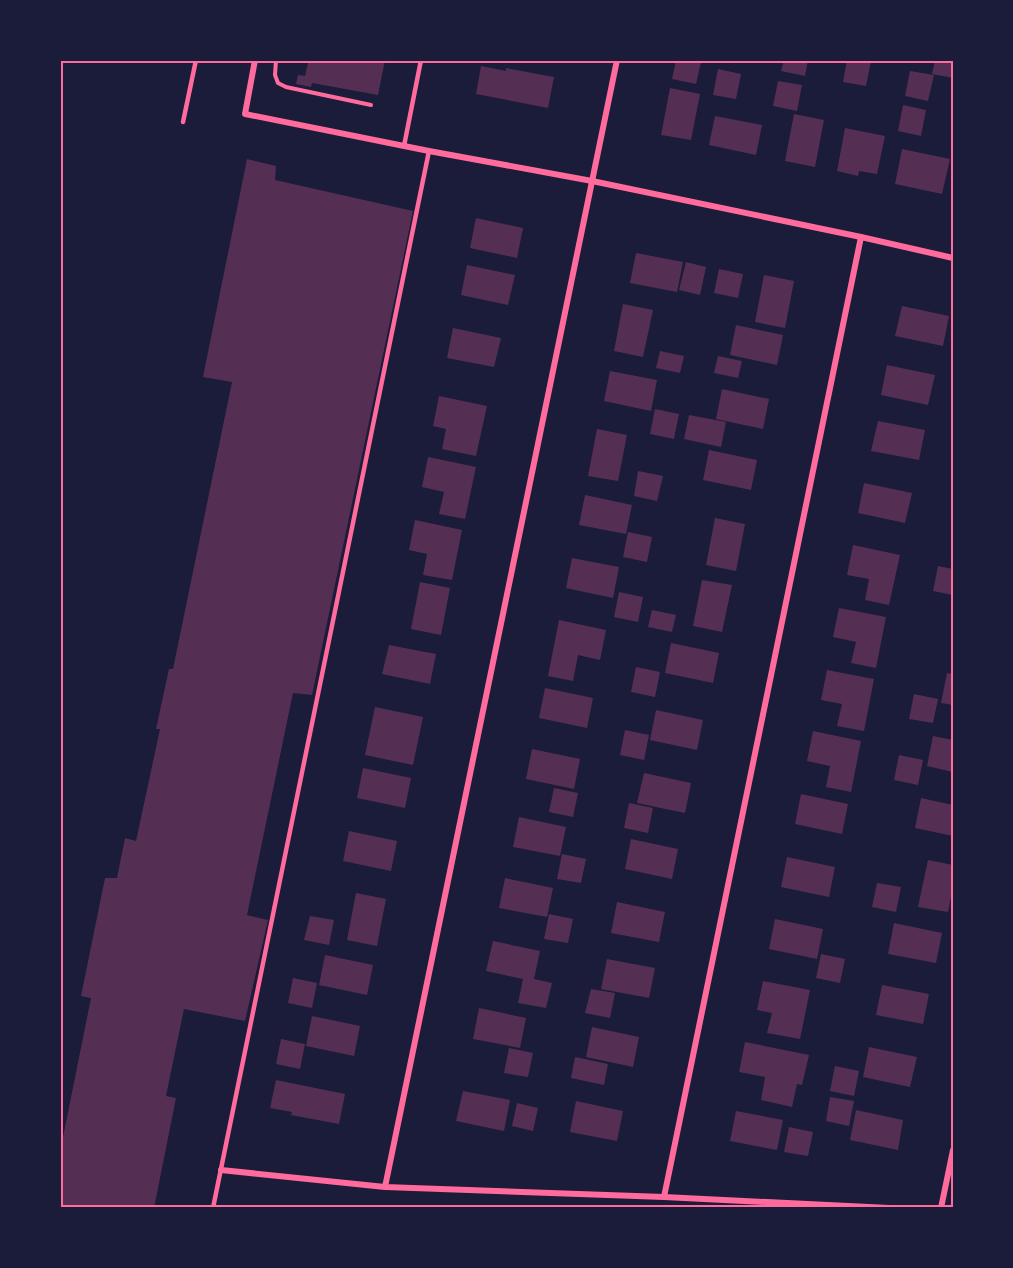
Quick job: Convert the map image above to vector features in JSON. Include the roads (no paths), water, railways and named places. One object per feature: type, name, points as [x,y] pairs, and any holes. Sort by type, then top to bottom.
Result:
[{"type":"street","points":[[255,60],[245,114],[592,181],[952,257]]},
{"type":"street","points":[[385,1187],[617,60]]},
{"type":"street","points":[[664,1197],[861,237]]},
{"type":"street","points":[[941,1208],[953,1150]]},
{"type":"street","points":[[221,1170],[385,1187],[889,1208]]},
{"type":"lane","points":[[183,122],[196,60]]},
{"type":"lane","points":[[404,146],[420,60]]},
{"type":"lane","points":[[213,1208],[429,151]]}]
